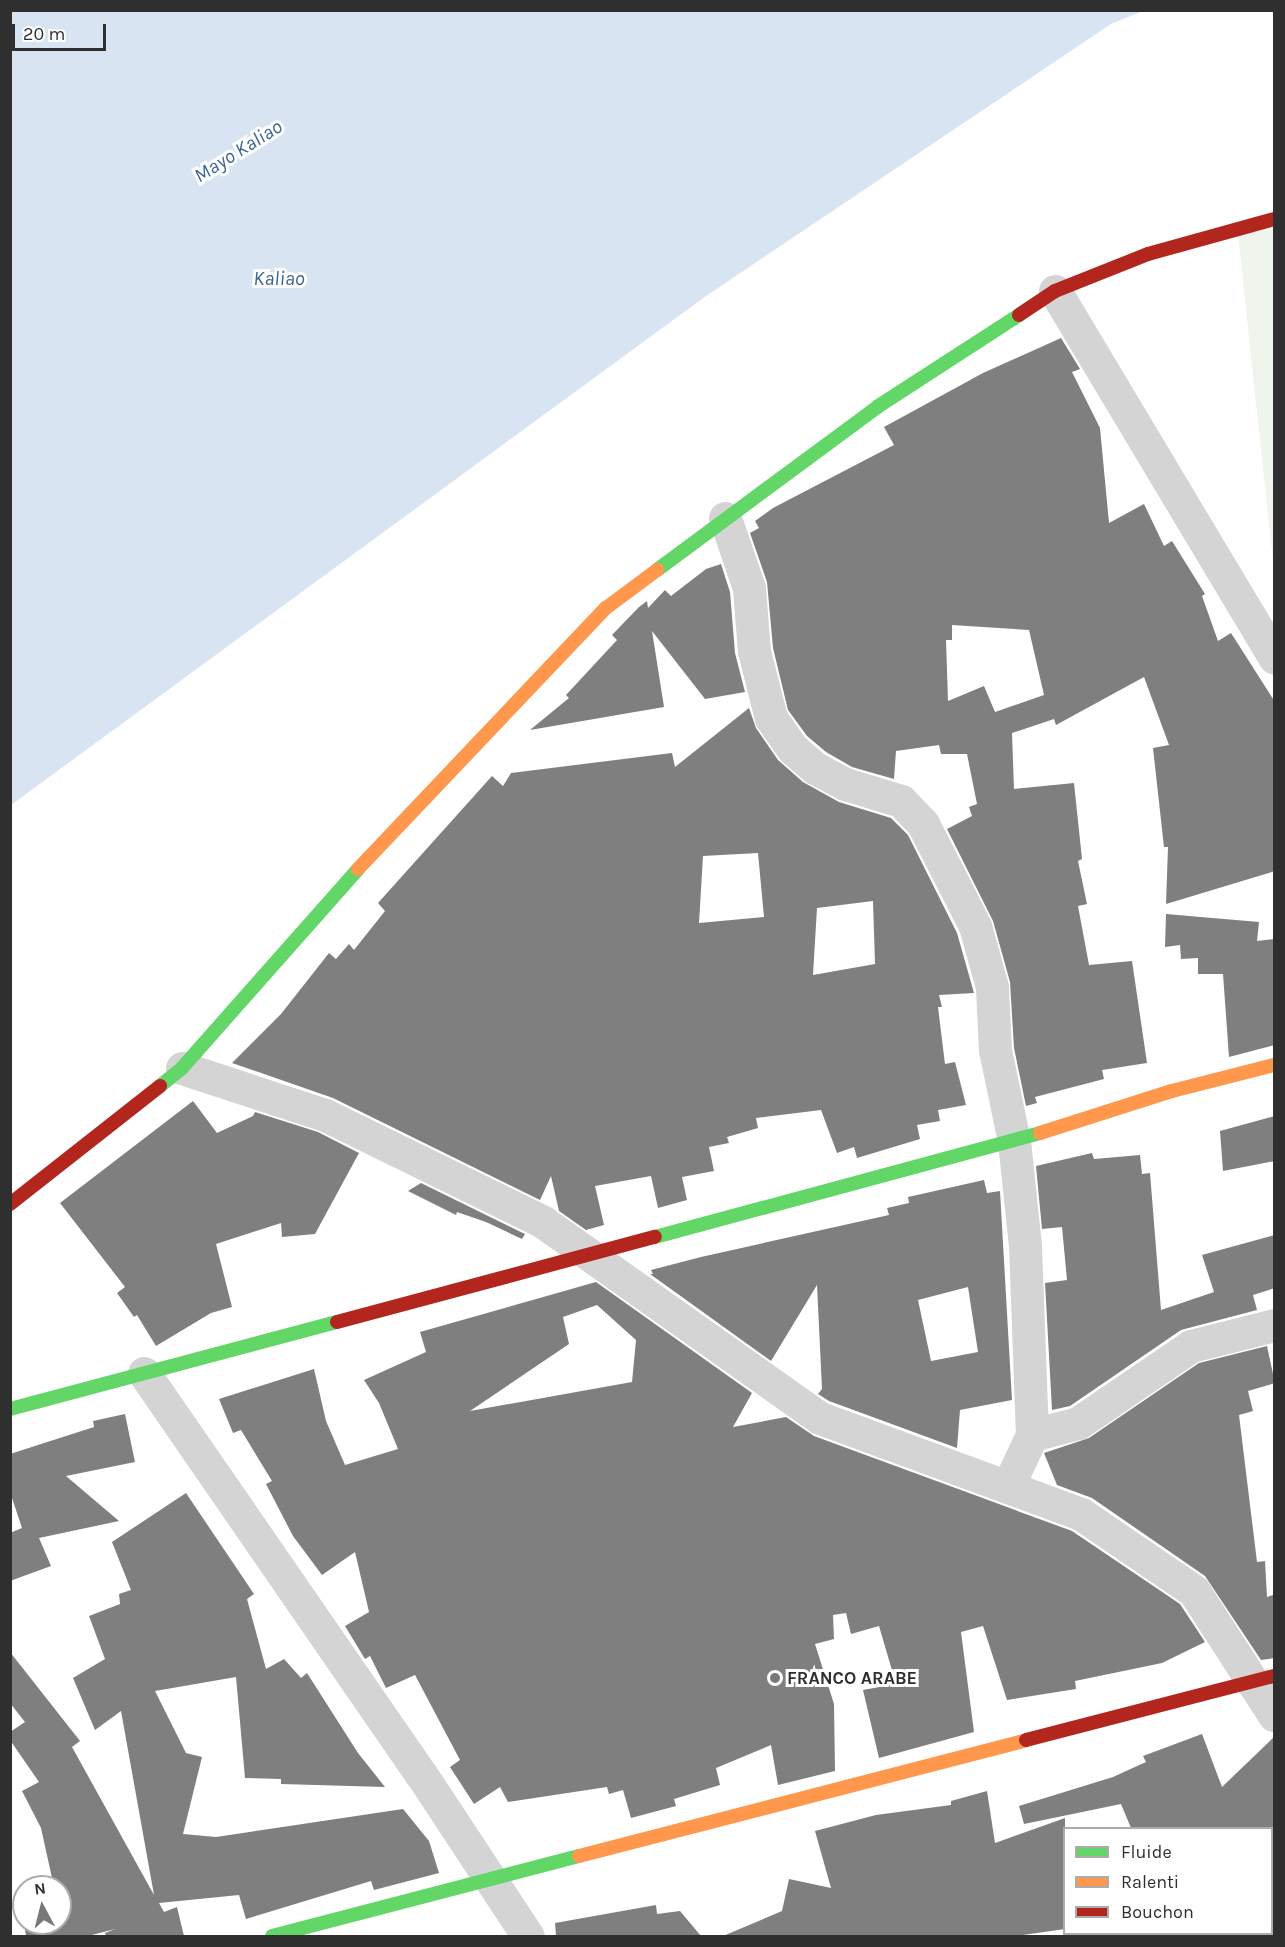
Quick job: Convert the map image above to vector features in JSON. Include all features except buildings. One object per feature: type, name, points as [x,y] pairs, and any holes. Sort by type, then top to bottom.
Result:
[{"type":"street","points":[[10,1203],[182,1068],[400,822],[606,608],[877,407],[1055,291],[1148,254],[1250,223],[1275,219]]},
{"type":"street","points":[[1055,291],[1275,657]]},
{"type":"street","points":[[725,518],[749,588],[754,651],[771,718],[793,749],[815,768],[845,784],[901,801],[924,824],[975,926],[992,987],[995,1050],[1014,1141],[1025,1245],[1032,1435],[1008,1486]]},
{"type":"street","points":[[10,1409],[585,1253],[1014,1141],[1172,1091],[1275,1065]]},
{"type":"street","points":[[182,1068],[325,1115],[543,1222],[820,1418],[1081,1515],[1180,1579],[1263,1679],[1275,1715]]},
{"type":"street","points":[[1032,1435],[1078,1423],[1191,1346],[1275,1325]]},
{"type":"street","points":[[144,1373],[421,1774],[487,1879],[528,1936]]},
{"type":"street","points":[[272,1936],[1263,1679]]},
{"type":"shaded area","points":[[1274,229],[1274,572],[1238,234]]},
{"type":"water","name":"Kaliao","points":[[11,10],[1143,11],[1111,24],[706,296],[11,805]]},
{"type":"traffic: fast","points":[[657,570],[877,407],[1019,315]]},
{"type":"traffic: fast","points":[[160,1086],[182,1068],[358,869]]},
{"type":"traffic: fast","points":[[655,1237],[1040,1133]]},
{"type":"traffic: fast","points":[[10,1409],[337,1322]]},
{"type":"traffic: fast","points":[[272,1936],[579,1856]]},
{"type":"traffic: slow","points":[[358,869],[606,608],[657,570]]},
{"type":"traffic: slow","points":[[1040,1133],[1172,1091],[1274,1065]]},
{"type":"traffic: slow","points":[[579,1856],[1026,1740]]},
{"type":"traffic: jam","points":[[1019,315],[1055,291],[1148,254],[1274,219]]},
{"type":"traffic: jam","points":[[10,1204],[160,1086]]},
{"type":"traffic: jam","points":[[337,1322],[655,1237]]},
{"type":"traffic: jam","points":[[1026,1740],[1274,1676]]},
{"type":"place","name":"FRANCO ARABE","points":[[775,1678]]},
{"type":"water label","name":"Mayo Kaliao","points":[[238,151]]}]
